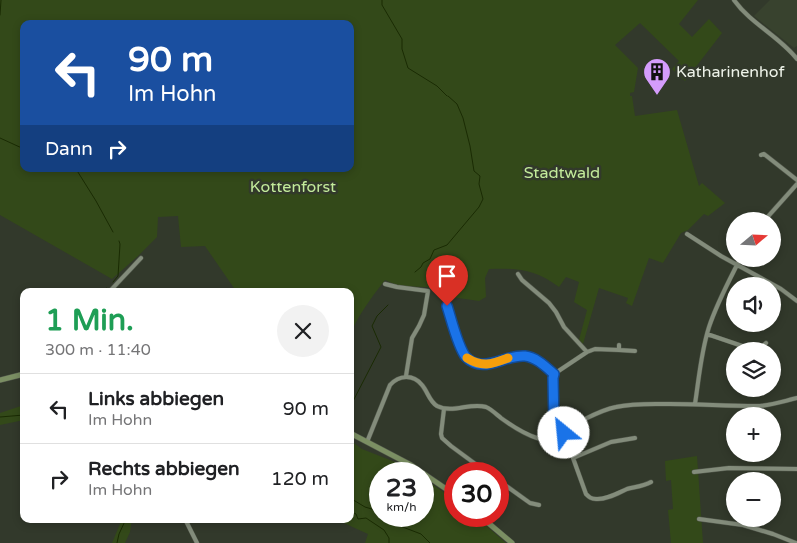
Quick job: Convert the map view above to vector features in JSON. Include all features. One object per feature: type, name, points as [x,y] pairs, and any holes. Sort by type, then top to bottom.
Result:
[{"type":"main road","points":[[0,380],[20,375]]},
{"type":"main road","points":[[354,435],[417,469],[444,487]]},
{"type":"main road","points":[[493,527],[512,543]]},
{"type":"street","points":[[734,0],[745,14],[794,52],[797,59]]},
{"type":"street","points":[[761,155],[764,154],[797,180]]},
{"type":"street","points":[[772,212],[797,184]]},
{"type":"street","points":[[687,234],[726,258]]},
{"type":"street","points":[[113,288],[141,258]]},
{"type":"street","points":[[694,404],[707,334],[735,268]]},
{"type":"street","points":[[744,268],[782,289],[797,301]]},
{"type":"street","points":[[518,274],[522,280],[549,303],[564,327],[587,352]]},
{"type":"street","points":[[385,284],[428,291],[424,315],[412,338],[406,376]]},
{"type":"street","points":[[449,291],[447,306],[459,343],[466,356],[474,362],[492,364],[508,358],[526,356],[534,359],[554,374]]},
{"type":"street","points":[[707,334],[731,342]]},
{"type":"street","points":[[619,345],[619,350]]},
{"type":"street","points":[[635,351],[595,349],[587,352],[554,374],[554,423],[562,434],[586,494],[590,498],[605,498],[651,482]]},
{"type":"street","points":[[367,442],[390,385],[396,379],[406,376],[418,381],[423,386],[430,400],[438,406],[450,409],[485,407],[513,427],[536,438],[547,439],[562,434],[583,420],[600,412],[616,407],[640,404],[758,406],[797,398]]},
{"type":"street","points":[[444,408],[442,438],[473,462]]},
{"type":"street","points":[[573,458],[611,442],[635,438]]},
{"type":"street","points":[[694,472],[729,468],[797,469]]},
{"type":"street","points":[[509,488],[530,503],[539,505]]},
{"type":"street","points":[[699,519],[743,525],[796,543]]},
{"type":"street","points":[[187,523],[197,543]]},
{"type":"shaded area","points":[[770,0],[797,0],[797,46],[794,48],[754,16]]},
{"type":"green space","points":[[0,0],[698,0],[679,24],[692,37],[709,19],[722,33],[685,81],[672,69],[679,61],[640,23],[615,45],[638,68],[634,92],[630,93],[635,116],[677,110],[699,186],[702,183],[725,203],[708,216],[704,214],[688,230],[681,233],[663,263],[649,258],[632,306],[626,303],[628,298],[599,288],[583,344],[579,340],[587,310],[574,302],[579,282],[566,277],[559,287],[534,273],[509,269],[489,269],[485,278],[486,297],[479,301],[451,297],[451,288],[399,286],[385,280],[370,300],[354,327],[354,288],[234,288],[205,246],[181,247],[178,216],[158,217],[157,237],[112,279],[0,215]]},
{"type":"green space","points":[[20,406],[20,421],[0,425],[0,413]]},
{"type":"green space","points":[[354,443],[362,449],[395,462],[369,462],[369,527],[434,527],[434,486],[444,492],[444,527],[488,527],[506,543],[365,543],[368,534],[344,523],[354,523]]},
{"type":"green space","points":[[697,456],[703,543],[671,543],[668,510],[673,509],[671,480],[666,481],[665,461]]},
{"type":"green space","points":[[120,523],[131,523],[125,543],[112,543]]},
{"type":"waterway","points":[[0,15],[1,0]]},
{"type":"waterway","points":[[382,0],[382,5],[402,39],[402,49],[408,68],[437,86],[447,96]]},
{"type":"waterway","points":[[415,272],[423,263],[430,259],[434,250],[447,245],[479,207],[483,199],[479,184],[480,176],[474,171],[463,118],[457,104],[448,96]]},
{"type":"waterway","points":[[0,138],[20,147]]},
{"type":"waterway","points":[[78,172],[113,232]]},
{"type":"waterway","points":[[113,282],[118,276],[119,241]]},
{"type":"waterway","points":[[354,399],[381,347],[372,326],[377,316],[388,305]]},
{"type":"waterway","points":[[0,417],[20,415]]},
{"type":"waterway","points":[[354,500],[369,508]]},
{"type":"waterway","points":[[354,513],[358,519],[366,518],[384,530],[389,538],[389,543]]},
{"type":"waterway","points":[[117,543],[124,523]]},
{"type":"waterway","points":[[403,527],[421,534],[430,543]]},
{"type":"slow traffic","points":[[467,358],[474,362],[492,364],[508,358]]},
{"type":"place","name":"Katharinenhof","points":[[657,96]]},
{"type":"route","points":[[447,306],[459,343],[466,356],[474,362],[492,364],[508,358],[526,356],[534,359],[554,374],[554,423],[561,435],[564,433]]},
{"type":"park label","name":"Stadtwald","points":[[562,173]]},
{"type":"park label","name":"Kottenforst","points":[[293,187]]}]
